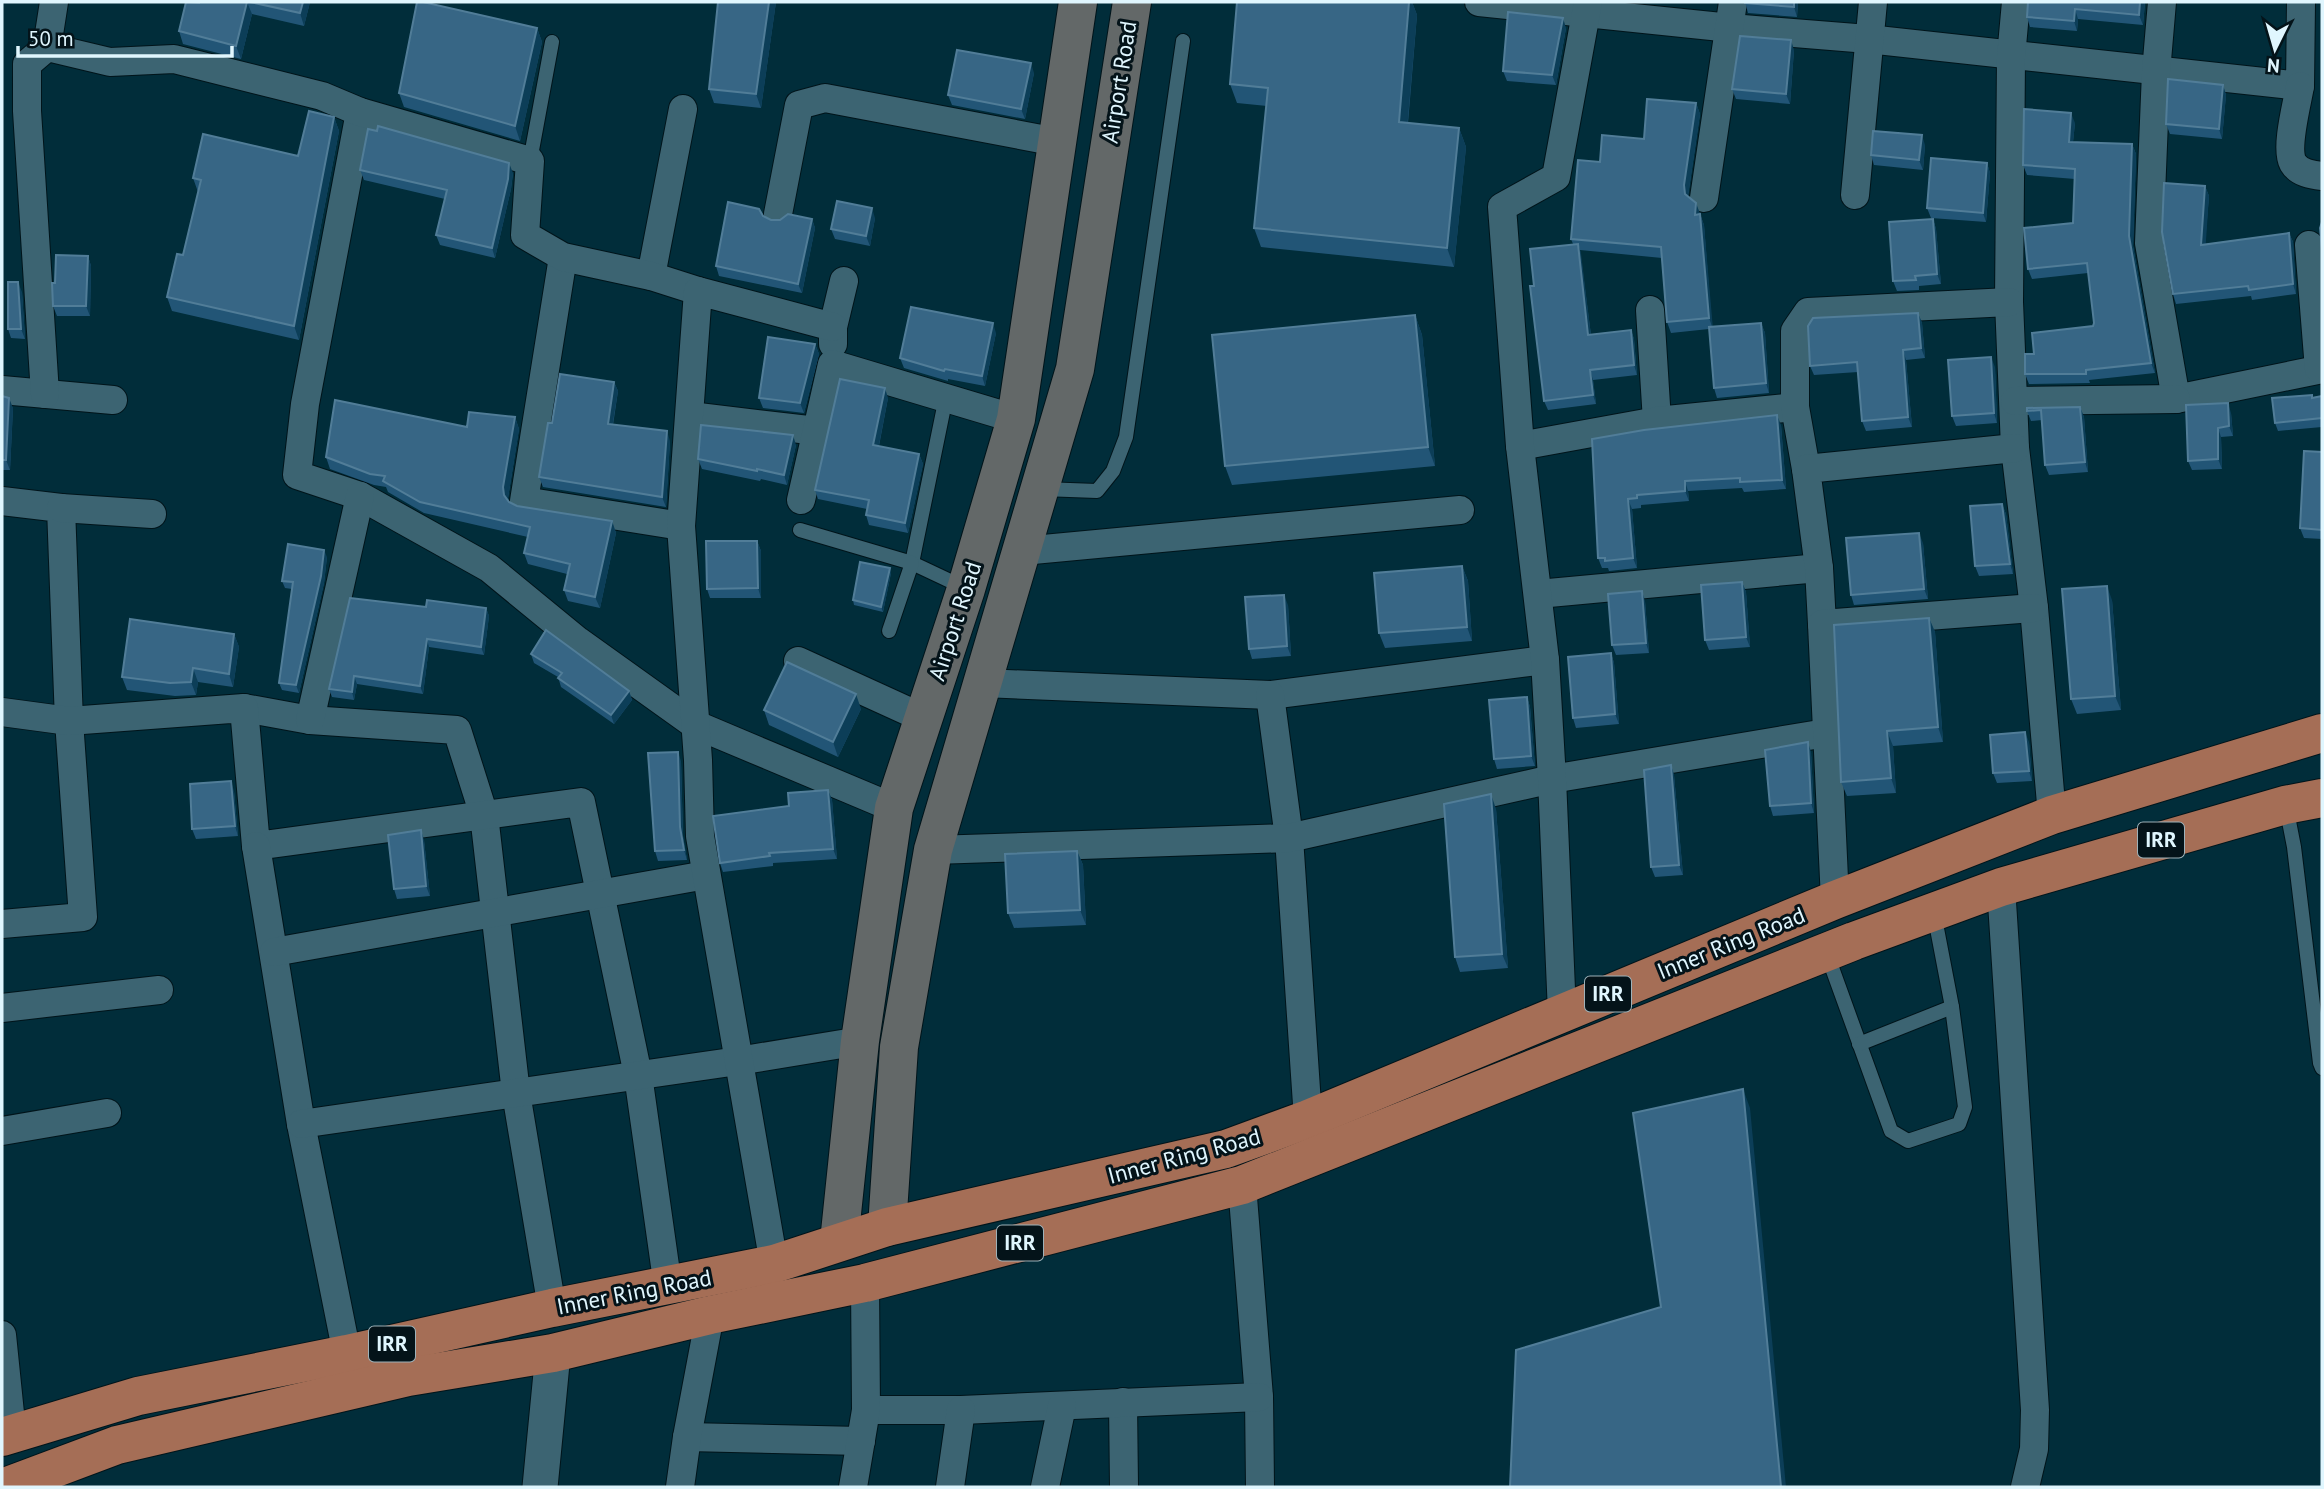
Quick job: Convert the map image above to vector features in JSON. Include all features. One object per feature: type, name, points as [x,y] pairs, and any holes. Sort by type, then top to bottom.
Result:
[{"type":"highway","name":"Inner Ring Road","points":[[7,1435],[166,1390],[774,1264],[887,1227],[1226,1149],[1308,1119],[1835,900],[2052,815],[2322,733]]},
{"type":"highway","name":"Inner Ring Road","points":[[5,1487],[117,1444],[408,1377],[553,1353],[710,1315],[865,1283],[1242,1185],[1934,911],[2001,887],[2285,805],[2322,798]]},
{"type":"highway","points":[[166,1390],[173,1432]]},
{"type":"main road","name":"Airport Road","points":[[839,1242],[860,1041],[894,808],[966,589],[1016,419],[1078,2]]},
{"type":"main road","name":"Airport Road","points":[[887,1227],[899,1047],[933,850],[1075,369],[1132,2]]},
{"type":"street","points":[[45,394],[27,111],[27,64],[47,47],[54,2]]},
{"type":"street","points":[[1479,2],[1732,15],[1868,39],[2011,57],[2300,86]]},
{"type":"street","points":[[1855,195],[1872,2]]},
{"type":"street","points":[[2016,2],[2011,57],[2009,302],[2015,448],[2034,608],[2052,815]]},
{"type":"street","points":[[2162,2],[2156,72],[2149,243],[2176,399]]},
{"type":"street","points":[[2301,2],[2300,86],[2290,149],[2293,163],[2301,171],[2322,176]]},
{"type":"street","points":[[1562,1013],[1545,660],[1521,446],[1502,206],[1556,177],[1587,8]]},
{"type":"street","points":[[1704,198],[1732,15]]},
{"type":"street","points":[[47,47],[110,62],[174,59],[321,96],[360,112],[530,161],[525,235],[563,257],[651,276],[698,292],[833,327]]},
{"type":"street","points":[[778,214],[799,105],[825,98],[1057,142]]},
{"type":"street","points":[[651,276],[683,109]]},
{"type":"street","points":[[360,112],[306,404],[297,475],[360,496],[489,568],[578,641],[694,724],[894,808]]},
{"type":"street","points":[[2015,401],[2176,399],[2321,369],[2309,246]]},
{"type":"street","points":[[563,257],[524,501],[681,526]]},
{"type":"street","points":[[801,500],[832,364],[833,327],[844,281]]},
{"type":"street","points":[[698,292],[681,526],[698,760],[700,836],[774,1264]]},
{"type":"street","points":[[1835,900],[1819,568],[1795,407],[1795,331],[1808,312],[2009,302]]},
{"type":"street","points":[[1650,310],[1657,421]]},
{"type":"street","points":[[832,364],[1016,419]]},
{"type":"street","points":[[2,390],[113,400]]},
{"type":"street","points":[[1521,446],[1657,421],[1795,407]]},
{"type":"street","points":[[691,416],[817,431]]},
{"type":"street","points":[[1806,469],[2015,448]]},
{"type":"street","points":[[310,720],[360,496]]},
{"type":"street","points":[[2,502],[152,514]]},
{"type":"street","points":[[2,925],[83,917],[69,721],[61,508]]},
{"type":"street","points":[[1021,551],[1460,510]]},
{"type":"street","points":[[1538,594],[1819,568]]},
{"type":"street","points":[[1822,624],[2034,608]]},
{"type":"street","points":[[983,683],[1270,695],[1545,660]]},
{"type":"street","points":[[798,662],[923,718]]},
{"type":"street","points":[[1270,695],[1289,838],[1308,1119]]},
{"type":"street","points":[[244,708],[256,846],[301,1124],[347,1354]]},
{"type":"street","points":[[2,712],[69,721],[244,708],[310,720],[457,730],[484,815],[516,1093],[552,1308]]},
{"type":"street","points":[[933,850],[1289,838],[1552,779],[1826,733]]},
{"type":"street","points":[[256,846],[581,802],[638,1075],[668,1287]]},
{"type":"street","points":[[274,952],[706,876]]},
{"type":"street","points":[[2001,887],[2035,1410],[2034,1449],[2025,1487]]},
{"type":"street","points":[[2,1007],[159,990]]},
{"type":"street","points":[[301,1124],[860,1041]]},
{"type":"street","points":[[2,1131],[107,1113]]},
{"type":"street","points":[[1242,1185],[1259,1397],[1260,1487]]},
{"type":"street","points":[[853,1487],[866,1410],[865,1283]]},
{"type":"street","points":[[680,1487],[710,1315]]},
{"type":"street","points":[[2,1335],[7,1435]]},
{"type":"street","points":[[540,1487],[553,1353]]},
{"type":"street","points":[[866,1410],[1062,1406],[1259,1397]]},
{"type":"street","points":[[1123,1402],[1124,1487]]},
{"type":"street","points":[[1045,1487],[1062,1406]]},
{"type":"street","points":[[950,1487],[961,1409]]},
{"type":"street","points":[[687,1437],[861,1441]]},
{"type":"lane","points":[[1040,489],[1097,491],[1113,471],[1126,437],[1183,41]]},
{"type":"lane","points":[[530,161],[552,42]]},
{"type":"lane","points":[[889,631],[912,563],[946,397]]},
{"type":"lane","points":[[800,530],[912,563],[966,589]]},
{"type":"lane","points":[[2285,805],[2294,847],[2322,1068]]},
{"type":"lane","points":[[1826,952],[1891,1130],[1908,1141],[1959,1124],[1965,1107],[1952,1007],[1934,911]]},
{"type":"lane","points":[[1859,1045],[1952,1007]]},
{"type":"building","points":[[186,2],[247,2],[236,46],[179,31]]},
{"type":"building","points":[[250,2],[303,2],[300,13]]},
{"type":"building","points":[[417,2],[537,28],[515,126],[399,93]]},
{"type":"building","points":[[718,2],[769,2],[756,94],[709,89]]},
{"type":"building","points":[[1237,2],[1409,2],[1399,122],[1459,128],[1447,248],[1254,228],[1268,88],[1230,84]]},
{"type":"building","points":[[1794,2],[1794,7],[1745,3]]},
{"type":"building","points":[[2028,2],[2140,2],[2139,15],[2075,9],[2074,21],[2027,17]]},
{"type":"building","points":[[1508,12],[1563,18],[1552,75],[1503,71]]},
{"type":"building","points":[[1740,36],[1791,40],[1786,94],[1732,89]]},
{"type":"building","points":[[957,50],[1031,63],[1021,109],[948,95]]},
{"type":"building","points":[[2168,79],[2223,85],[2219,129],[2166,124]]},
{"type":"building","points":[[1647,99],[1696,103],[1684,185],[1685,194],[1696,203],[1695,215],[1700,214],[1709,318],[1667,322],[1661,247],[1571,239],[1578,160],[1600,162],[1602,135],[1644,139]]},
{"type":"building","points":[[2024,109],[2071,113],[2069,142],[2132,144],[2129,236],[2151,363],[2086,370],[2086,374],[2025,374],[2025,354],[2034,354],[2032,333],[2093,326],[2094,323],[2087,263],[2028,269],[2024,228],[2073,223],[2075,169],[2023,165]]},
{"type":"building","points":[[309,111],[334,117],[294,326],[167,297],[177,254],[183,255],[201,180],[193,178],[203,134],[298,156]]},
{"type":"building","points":[[378,126],[509,163],[508,179],[492,248],[436,235],[447,190],[360,170],[368,129],[377,131]]},
{"type":"building","points":[[1873,131],[1922,135],[1919,160],[1871,155]]},
{"type":"building","points":[[1931,158],[1987,163],[1983,213],[1927,208]]},
{"type":"building","points":[[2164,183],[2205,186],[2201,245],[2289,233],[2293,284],[2249,290],[2248,286],[2173,294],[2162,232]]},
{"type":"building","points":[[837,201],[872,208],[866,236],[831,229]]},
{"type":"building","points":[[728,202],[759,209],[763,216],[771,220],[780,220],[788,214],[812,219],[798,284],[716,266]]},
{"type":"building","points":[[1933,219],[1937,274],[1915,276],[1916,280],[1893,281],[1889,222]]},
{"type":"building","points":[[1578,244],[1588,335],[1631,330],[1634,365],[1590,370],[1593,395],[1544,401],[1530,286],[1534,286],[1530,249]]},
{"type":"building","points":[[56,255],[88,256],[86,306],[53,306],[52,283],[55,283]]},
{"type":"building","points":[[8,282],[18,282],[21,329],[8,329]]},
{"type":"building","points":[[911,307],[993,323],[982,376],[945,369],[944,371],[900,358]]},
{"type":"building","points":[[1918,313],[1921,348],[1903,350],[1908,417],[1862,421],[1857,362],[1810,366],[1808,326],[1813,318]]},
{"type":"building","points":[[1415,315],[1428,447],[1225,466],[1212,335]]},
{"type":"building","points":[[1761,323],[1766,383],[1714,388],[1709,327]]},
{"type":"building","points":[[768,337],[815,344],[800,403],[759,398]]},
{"type":"building","points":[[1991,357],[1994,413],[1952,416],[1948,360]]},
{"type":"building","points":[[560,374],[614,382],[608,424],[667,431],[662,497],[539,477]]},
{"type":"building","points":[[840,379],[885,388],[873,445],[919,454],[905,523],[866,515],[869,500],[815,490]]},
{"type":"building","points":[[2312,395],[2312,398],[2322,396],[2322,418],[2275,423],[2272,398]]},
{"type":"building","points":[[2,396],[9,398],[6,460],[2,460]]},
{"type":"building","points":[[335,400],[467,427],[469,412],[515,417],[503,487],[509,502],[517,506],[612,521],[595,597],[564,590],[570,564],[524,553],[530,527],[420,502],[383,481],[385,476],[370,474],[326,457]]},
{"type":"building","points":[[2228,403],[2229,426],[2218,428],[2218,459],[2188,461],[2186,405]]},
{"type":"building","points":[[2080,407],[2085,462],[2045,465],[2041,410],[2027,411],[2027,408]]},
{"type":"building","points":[[1777,415],[1782,480],[1740,482],[1740,478],[1685,481],[1685,491],[1637,495],[1637,498],[1628,499],[1633,558],[1605,561],[1605,558],[1598,558],[1592,439],[1644,430]]},
{"type":"building","points":[[701,425],[793,435],[784,475],[698,459]]},
{"type":"building","points":[[2304,451],[2322,452],[2322,530],[2300,528]]},
{"type":"building","points":[[2002,504],[2010,564],[1975,566],[1970,506]]},
{"type":"building","points":[[1919,533],[1924,589],[1851,595],[1846,538]]},
{"type":"building","points":[[706,541],[757,541],[758,588],[707,589]]},
{"type":"building","points":[[288,544],[324,550],[321,576],[296,685],[279,683],[293,582],[282,581]]},
{"type":"building","points":[[860,562],[890,568],[881,607],[853,600]]},
{"type":"building","points":[[1462,566],[1467,627],[1379,633],[1374,573]]},
{"type":"building","points":[[1742,582],[1746,637],[1705,640],[1701,585]]},
{"type":"building","points":[[2107,586],[2115,696],[2071,699],[2062,589]]},
{"type":"building","points":[[1642,591],[1646,643],[1612,645],[1608,594]]},
{"type":"building","points":[[1284,595],[1287,646],[1249,649],[1245,597]]},
{"type":"building","points":[[350,598],[426,607],[427,600],[486,608],[481,647],[427,639],[420,686],[354,676],[352,692],[329,689]]},
{"type":"building","points":[[1929,618],[1938,727],[1887,731],[1891,778],[1841,782],[1834,625]]},
{"type":"building","points":[[130,619],[234,634],[229,674],[193,668],[191,682],[170,683],[122,677]]},
{"type":"building","points":[[546,630],[629,691],[611,715],[558,678],[562,673],[531,654]]},
{"type":"building","points":[[1611,653],[1615,714],[1573,718],[1568,657]]},
{"type":"building","points":[[787,662],[856,694],[833,742],[764,710]]},
{"type":"building","points":[[1527,697],[1531,756],[1494,759],[1489,700]]},
{"type":"building","points":[[2025,732],[2029,771],[1993,773],[1990,735]]},
{"type":"building","points":[[1808,742],[1811,803],[1770,806],[1765,750]]},
{"type":"building","points":[[678,752],[680,827],[684,850],[655,851],[648,753]]},
{"type":"building","points":[[1671,765],[1679,865],[1651,867],[1644,770]]},
{"type":"building","points":[[231,781],[235,826],[192,829],[190,784]]},
{"type":"building","points":[[828,790],[833,849],[769,853],[770,856],[720,863],[713,816],[789,806],[788,793]]},
{"type":"building","points":[[1491,794],[1502,954],[1455,957],[1444,804]]},
{"type":"building","points":[[421,830],[426,886],[394,889],[388,835]]},
{"type":"building","points":[[1077,851],[1080,910],[1008,913],[1005,854]]},
{"type":"building","points":[[1743,1089],[1781,1487],[1510,1487],[1516,1350],[1661,1307],[1633,1113]]}]
